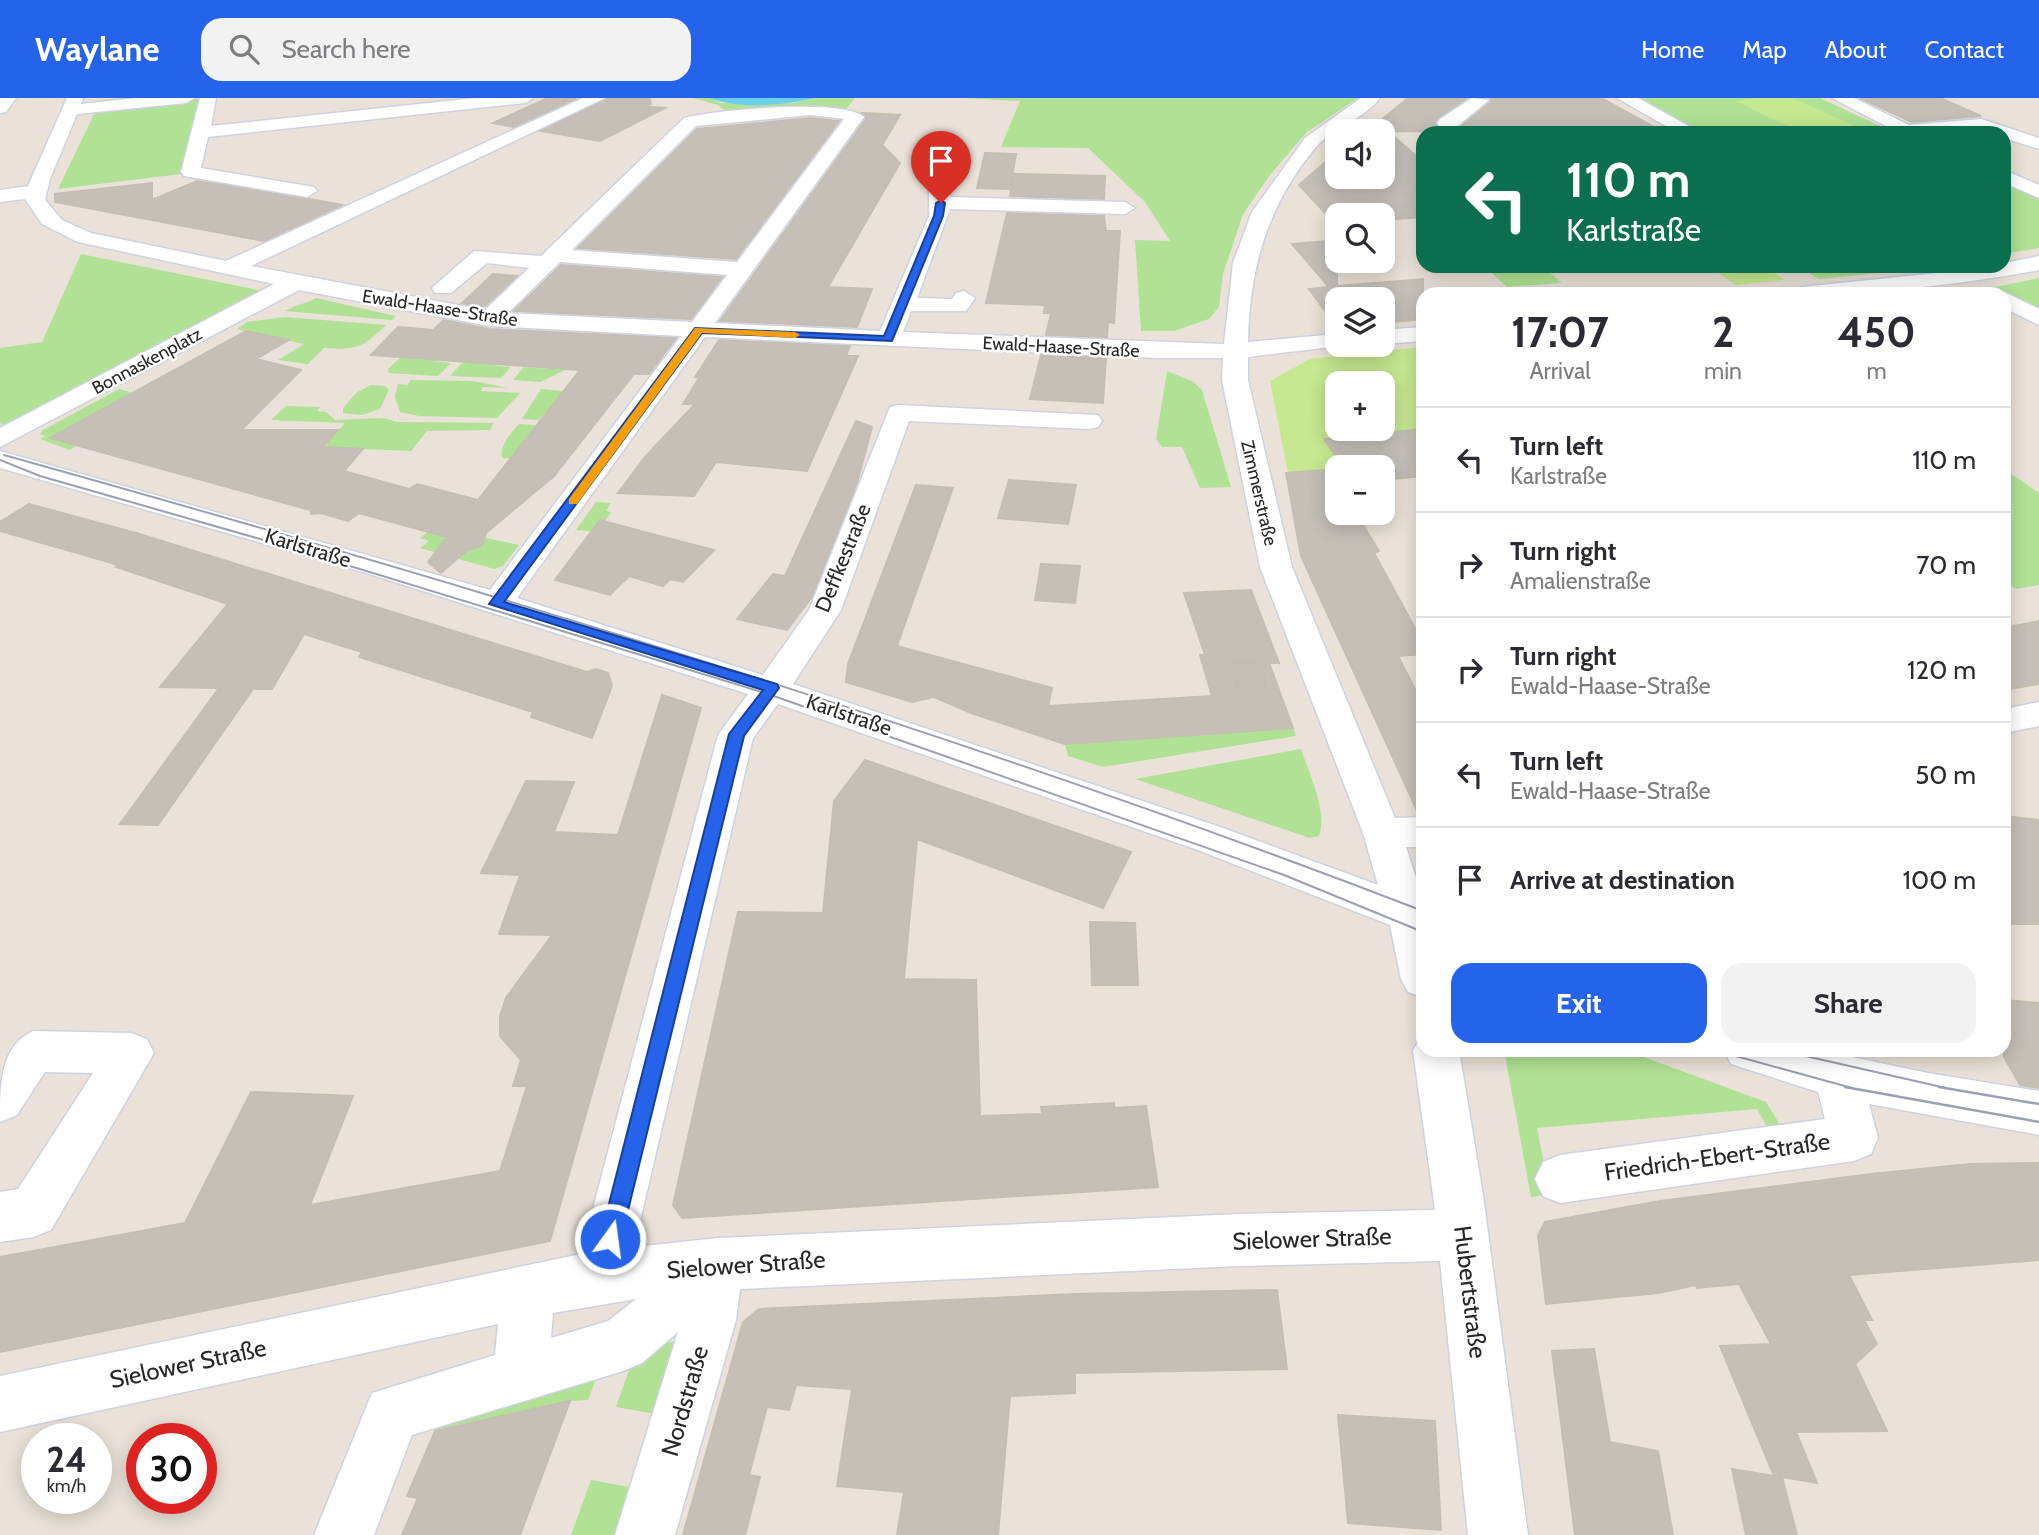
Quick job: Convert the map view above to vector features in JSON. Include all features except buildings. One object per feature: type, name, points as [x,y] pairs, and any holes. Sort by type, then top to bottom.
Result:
[{"type":"street","points":[[0,108],[8,98]]},
{"type":"street","points":[[0,196],[38,185],[72,104],[186,98]]},
{"type":"street","points":[[208,98],[191,172],[307,191]]},
{"type":"street","points":[[200,132],[525,98]]},
{"type":"street","points":[[227,269],[597,98]]},
{"type":"street","name":"Zimmerstraße","points":[[1372,98],[1311,142],[1262,212],[1244,264],[1234,351],[1237,394],[1276,567],[1415,918]]},
{"type":"street","points":[[1625,98],[1679,126]]},
{"type":"street","points":[[1840,98],[1898,126]]},
{"type":"street","points":[[1448,125],[1446,123],[1481,99],[1500,101]]},
{"type":"street","points":[[489,319],[690,122],[706,117],[810,110],[839,111],[855,117],[740,269],[699,330],[496,604]]},
{"type":"street","points":[[1964,126],[1987,126]]},
{"type":"street","points":[[2011,134],[2039,144]]},
{"type":"street","points":[[888,339],[939,216],[941,203],[936,165],[946,146]]},
{"type":"street","points":[[2011,179],[2039,192]]},
{"type":"street","name":"Ewald-Haase-Straße","points":[[38,185],[35,200],[44,218],[85,238],[294,283],[489,319],[1173,352],[1234,351],[1325,342]]},
{"type":"street","points":[[941,203],[1125,208]]},
{"type":"street","points":[[443,288],[482,256],[740,269]]},
{"type":"street","points":[[2011,268],[2039,263]]},
{"type":"street","points":[[1955,273],[1981,287]]},
{"type":"street","points":[[1868,287],[1985,273]]},
{"type":"street","name":"Bonnaskenplatz","points":[[0,439],[294,283]]},
{"type":"street","points":[[901,304],[958,306],[964,298]]},
{"type":"street","points":[[2011,303],[2039,318]]},
{"type":"street","points":[[1395,336],[1416,335]]},
{"type":"street","name":"Deffkestraße","points":[[601,1276],[736,734],[797,655],[825,610],[899,413],[1088,421]]},
{"type":"street","name":"Karlstraße","points":[[0,459],[112,489],[772,688],[1212,842],[1415,918]]},
{"type":"street","points":[[2011,720],[2039,714]]},
{"type":"street","points":[[1382,833],[1416,832]]},
{"type":"street","points":[[0,1100],[33,1051],[131,1053],[33,1212],[0,1217]]},
{"type":"street","name":"Hubertstraße","points":[[1437,1057],[1463,1235],[1498,1535]]},
{"type":"street","points":[[1771,1057],[1838,1077],[1933,1097],[2039,1113]]},
{"type":"street","name":"Friedrich-Ebert-Straße","points":[[1560,1179],[1854,1138],[1838,1077]]},
{"type":"street","name":"Sielower Straße","points":[[0,1404],[601,1276],[718,1264],[1239,1240],[1463,1235]]},
{"type":"street","points":[[344,1535],[392,1413],[623,1344],[718,1264]]},
{"type":"street","name":"Nordstraße","points":[[645,1535],[709,1320],[718,1264]]},
{"type":"street","points":[[520,1375],[528,1292]]},
{"type":"green space","points":[[203,98],[181,174],[58,189],[96,110]]},
{"type":"green space","points":[[693,98],[709,98],[721,103],[793,103],[816,98],[855,98],[846,109],[811,108],[730,114],[718,105]]},
{"type":"green space","points":[[962,98],[1358,98],[1307,132],[1270,175],[1243,214],[1223,274],[1219,307],[1209,319],[1174,331],[1141,331],[1135,240],[1170,241],[1145,202],[1088,148],[1001,147],[1020,101]]},
{"type":"green space","points":[[1632,98],[1820,98],[1880,126],[1686,126]]},
{"type":"green space","points":[[1793,98],[1855,126],[1788,126],[1735,101]]},
{"type":"green space","points":[[2011,186],[2039,199],[2039,248],[2011,253]]},
{"type":"green space","points":[[81,254],[263,291],[7,427],[0,423],[0,348],[42,342]]},
{"type":"green space","points":[[1492,273],[1550,273],[1562,283],[1507,287]]},
{"type":"green space","points":[[1719,273],[1774,273],[1785,280],[1736,285]]},
{"type":"green space","points":[[1809,273],[1878,273],[1819,279]]},
{"type":"green space","points":[[2039,278],[2039,310],[2011,295],[2011,287],[1996,287]]},
{"type":"green space","points":[[316,298],[396,316],[392,320],[285,311]]},
{"type":"green space","points":[[285,317],[386,325],[359,346],[324,348],[308,364],[278,360],[304,344],[237,329],[247,322]]},
{"type":"green space","points":[[1416,348],[1416,477],[1395,479],[1395,455],[1325,455],[1325,477],[1320,470],[1288,473],[1270,381],[1310,359],[1395,357],[1395,350]]},
{"type":"green space","points":[[415,357],[451,363],[438,376],[388,373],[388,369],[400,358]]},
{"type":"green space","points":[[553,361],[576,365],[540,382],[513,380],[524,367],[548,369]]},
{"type":"green space","points":[[462,363],[498,363],[496,366],[511,367],[501,378],[450,376]]},
{"type":"green space","points":[[1167,371],[1194,382],[1202,390],[1231,487],[1200,488],[1182,447],[1162,447],[1156,439]]},
{"type":"green space","points":[[411,380],[473,381],[508,388],[483,387],[481,391],[520,393],[497,418],[419,416],[400,412],[395,397],[398,384],[407,385]]},
{"type":"green space","points":[[371,385],[385,386],[389,390],[380,409],[362,415],[343,413],[343,408],[356,393]]},
{"type":"green space","points":[[119,389],[133,393],[51,438],[77,445],[70,450],[40,439],[45,436],[40,434],[43,430]]},
{"type":"green space","points":[[541,389],[564,391],[552,411],[547,411],[539,420],[522,419]]},
{"type":"green space","points":[[286,406],[320,407],[317,411],[326,412],[335,420],[384,418],[397,422],[494,423],[490,430],[427,431],[411,451],[363,449],[306,467],[314,444],[327,444],[345,423],[271,420]]},
{"type":"green space","points":[[519,424],[535,425],[531,431],[535,432],[513,459],[502,458],[504,443]]},
{"type":"green space","points":[[2011,474],[2039,493],[2039,585],[2016,589],[2011,586]]},
{"type":"green space","points":[[596,502],[611,503],[606,511],[611,512],[598,532],[576,530]]},
{"type":"green space","points":[[428,532],[461,541],[470,549],[483,543],[481,537],[519,545],[503,566],[494,569],[420,548],[429,541],[420,538]]},
{"type":"green space","points":[[1293,728],[1296,736],[1103,767],[1068,756],[1065,744]]},
{"type":"green space","points":[[1301,749],[1321,816],[1319,836],[1310,838],[1135,779]]},
{"type":"green space","points":[[1505,1057],[1644,1057],[1766,1102],[1785,1133],[1771,1134],[1757,1109],[1537,1128],[1550,1194],[1531,1197]]},
{"type":"green space","points":[[675,1341],[678,1365],[655,1414],[616,1407],[635,1353]]},
{"type":"green space","points":[[596,1379],[588,1400],[570,1401],[435,1430],[436,1418]]},
{"type":"green space","points":[[591,1480],[635,1488],[626,1535],[571,1535]]},
{"type":"water","points":[[709,98],[816,98],[790,103],[748,105]]},
{"type":"tunnel","points":[[1233,675],[1266,673]]},
{"type":"tram line","points":[[4,455],[363,558],[719,666],[1073,783],[1416,908]]},
{"type":"tram line","points":[[0,460],[40,476],[288,547],[768,694],[1284,875],[1416,929]]},
{"type":"tram line","points":[[1739,1057],[1852,1088]]},
{"type":"tram line","points":[[1810,1057],[1946,1088]]},
{"type":"tram line","points":[[1845,1087],[2039,1122]]},
{"type":"tram line","points":[[1939,1087],[2039,1104]]},
{"type":"slow traffic","points":[[573,502],[699,330],[795,335]]},
{"type":"route","points":[[610,1239],[736,734],[772,688],[496,604],[699,330],[888,339],[939,216],[941,203]]}]
